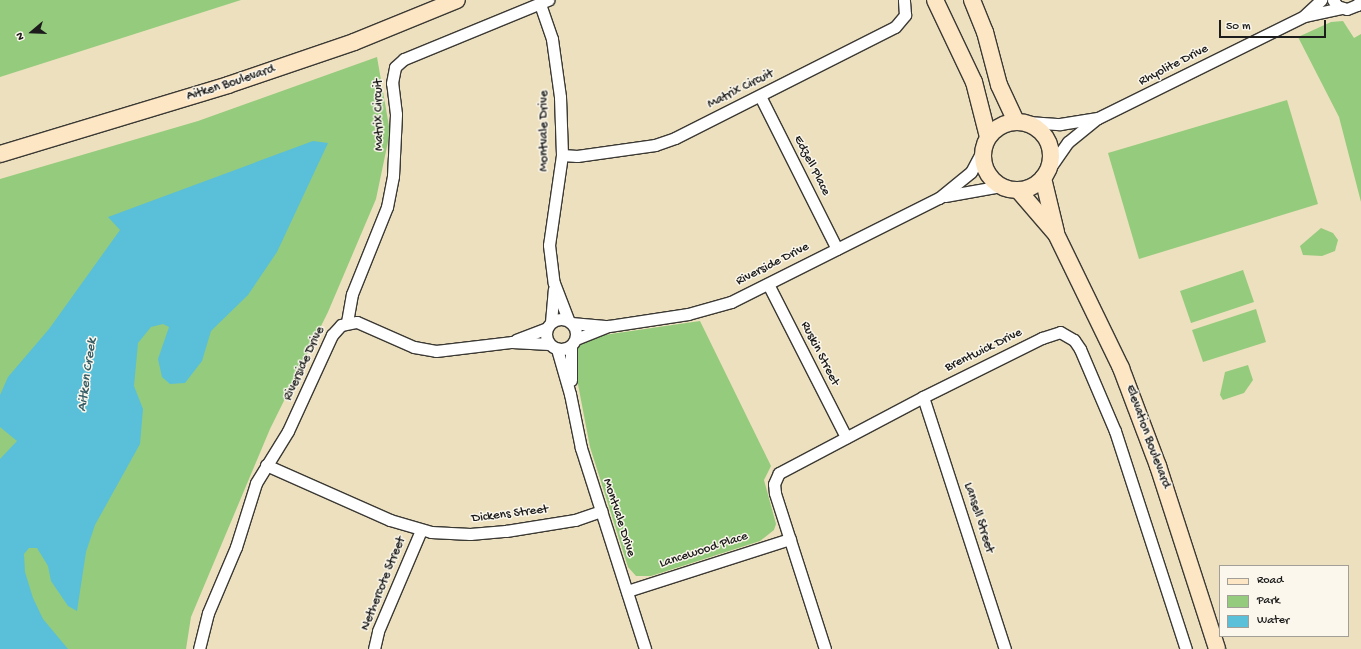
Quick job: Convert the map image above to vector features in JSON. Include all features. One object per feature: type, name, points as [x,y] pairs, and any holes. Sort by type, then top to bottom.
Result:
[{"type":"street","name":"Aitken Boulevard","points":[[0,154],[228,85],[354,42],[457,0]]},
{"type":"street","name":"Matrix Circuit","points":[[562,155],[578,156],[665,143],[895,27],[905,15],[904,0]]},
{"type":"street","points":[[935,0],[974,82],[986,142],[983,159],[986,170],[1002,186],[1018,190],[1036,185],[1046,173],[1052,158],[1048,141],[1038,128],[1022,122],[1006,123],[986,142]]},
{"type":"street","points":[[972,0],[985,32],[999,85],[1022,122]]},
{"type":"street","name":"Rhyolite Drive","points":[[1304,16],[1321,0]]},
{"type":"street","points":[[1333,0],[1342,8]]},
{"type":"street","name":"Rhyolite Drive","points":[[1046,173],[1068,142],[1098,118],[1304,16],[1342,8],[1352,8],[1361,0]]},
{"type":"street","name":"Matrix Circuit","points":[[347,322],[352,294],[387,207],[393,176],[396,121],[392,83],[395,67],[404,59],[544,2]]},
{"type":"street","name":"Montvale Drive","points":[[544,2],[546,19],[557,65],[562,155],[550,239],[554,283],[549,325]]},
{"type":"street","name":"Edzell Place","points":[[760,96],[837,249]]},
{"type":"street","name":"Rhyolite Drive","points":[[1022,122],[1060,124],[1098,118]]},
{"type":"street","name":"Riverside Drive","points":[[570,322],[609,326],[708,310],[768,284],[939,198],[971,172],[986,142]]},
{"type":"street","name":"Elevation Boulevard","points":[[1046,173],[1056,234]]},
{"type":"street","name":"Riverside Drive","points":[[939,198],[1002,186]]},
{"type":"street","name":"Elevation Boulevard","points":[[1018,190],[1056,234],[1116,356],[1141,417],[1217,649]]},
{"type":"street","name":"Montvale Drive","points":[[554,283],[570,322]]},
{"type":"street","name":"Ruskin Street","points":[[768,284],[846,437]]},
{"type":"street","points":[[347,322],[357,322],[414,347],[436,351],[512,342],[553,346],[573,343],[576,330],[570,322],[559,319],[512,342]]},
{"type":"street","name":"Riverside Drive","points":[[199,649],[208,613],[236,548],[256,483],[288,432],[332,335],[341,325],[347,322]]},
{"type":"street","points":[[549,325],[546,336],[553,346]]},
{"type":"street","name":"Riverside Drive","points":[[573,343],[609,326]]},
{"type":"street","name":"Brentwick Drive","points":[[825,649],[775,493],[778,472],[923,397],[1052,333],[1060,332],[1074,340],[1115,431],[1186,649]]},
{"type":"street","name":"Montvale Drive","points":[[570,394],[573,343]]},
{"type":"street","name":"Montvale Drive","points":[[553,346],[570,394],[581,448],[646,649]]},
{"type":"street","name":"Lansell Street","points":[[923,397],[1005,649]]},
{"type":"street","points":[[266,465],[343,500],[421,530]]},
{"type":"street","name":"Dickens Street","points":[[421,530],[463,534],[506,531],[575,520],[601,511]]},
{"type":"street","name":"Nethercote Street","points":[[374,649],[378,631],[421,530]]},
{"type":"street","name":"Lancewood Place","points":[[627,591],[790,538]]},
{"type":"green space","points":[[0,0],[241,0],[0,77]]},
{"type":"green space","points":[[1343,21],[1354,38],[1361,34],[1361,202],[1339,117],[1298,37],[1331,22]]},
{"type":"green space","points":[[377,57],[390,132],[376,199],[328,312],[270,429],[191,617],[186,649],[0,649],[0,179],[198,121]]},
{"type":"green space","points":[[1287,100],[1318,204],[1139,259],[1108,153]]},
{"type":"green space","points":[[1321,228],[1333,233],[1338,240],[1335,251],[1322,256],[1303,255],[1300,246]]},
{"type":"green space","points":[[1243,270],[1254,302],[1191,323],[1180,291]]},
{"type":"green space","points":[[1256,309],[1266,342],[1203,362],[1192,330]]},
{"type":"green space","points":[[700,321],[771,466],[764,480],[776,524],[774,530],[760,541],[651,576],[636,576],[628,567],[590,447],[576,374],[577,349],[585,340],[597,336]]},
{"type":"green space","points":[[1248,365],[1253,380],[1244,393],[1223,400],[1220,395],[1225,372]]},
{"type":"water","name":"Aitken Creek","points":[[313,141],[328,143],[277,252],[248,295],[211,331],[202,361],[185,383],[170,384],[162,377],[158,359],[169,327],[163,324],[151,327],[138,343],[134,386],[143,409],[140,444],[95,525],[86,552],[77,611],[68,606],[51,581],[48,566],[37,548],[29,548],[24,554],[25,572],[33,598],[43,619],[68,649],[0,649],[0,459],[17,441],[0,427],[0,395],[8,377],[49,329],[120,230],[108,217]]}]
